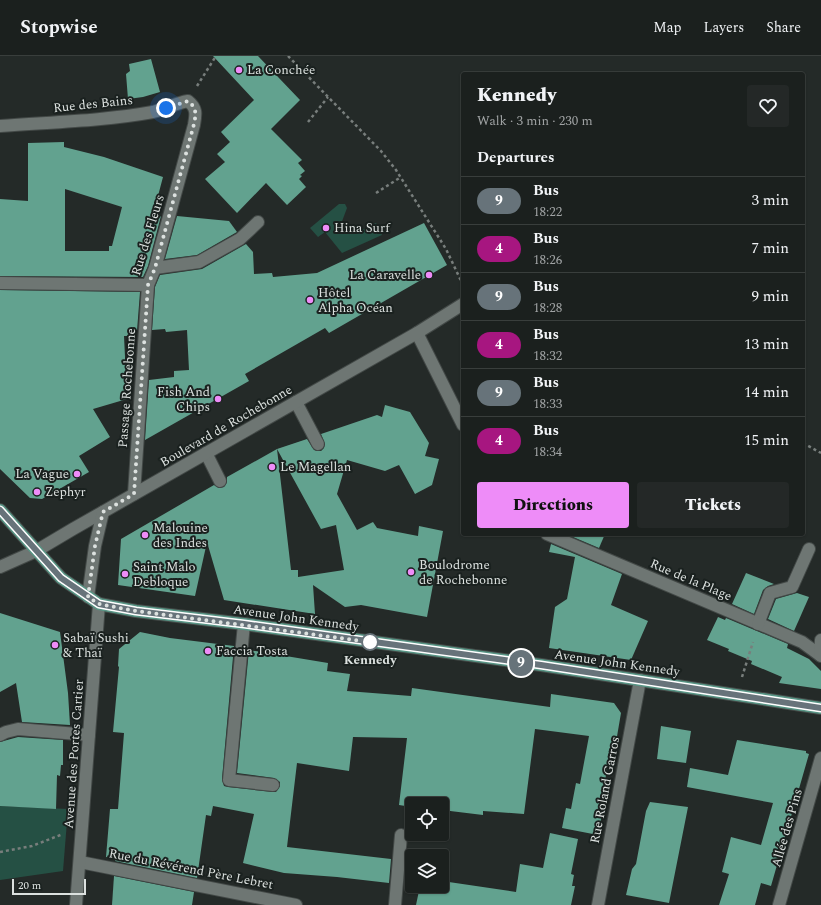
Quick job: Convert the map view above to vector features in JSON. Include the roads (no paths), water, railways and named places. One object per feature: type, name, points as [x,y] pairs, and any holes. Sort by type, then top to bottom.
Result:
[{"type":"main road","points":[[0,510],[61,578],[99,604]]},
{"type":"main road","name":"Avenue John Kennedy","points":[[99,604],[136,611],[244,624],[640,680],[821,708]]},
{"type":"street","name":"Rue des Bains","points":[[0,126],[113,117],[155,111],[188,101]]},
{"type":"street","name":"Rue des Fleurs","points":[[0,283],[148,285],[155,268],[194,124],[196,111],[193,105],[188,101]]},
{"type":"street","points":[[155,268],[199,262],[240,239],[258,222]]},
{"type":"street","name":"Passage Rochebonne","points":[[134,494],[148,285]]},
{"type":"street","name":"Boulevard de Rochebonne","points":[[0,567],[36,550],[206,454],[417,333],[461,305]]},
{"type":"street","points":[[417,333],[461,420]]},
{"type":"street","points":[[296,402],[318,444]]},
{"type":"street","points":[[206,454],[220,481]]},
{"type":"street","points":[[88,597],[95,546],[103,512]]},
{"type":"street","name":"Rue de la Plage","points":[[551,536],[802,642],[820,656]]},
{"type":"street","points":[[758,624],[770,594],[792,588],[809,549]]},
{"type":"street","name":"Avenue des Portes Cartier","points":[[76,905],[99,604]]},
{"type":"street","points":[[244,624],[229,780],[274,785]]},
{"type":"street","points":[[820,656],[821,640]]},
{"type":"street","name":"Rue Roland Garros","points":[[598,905],[640,680]]},
{"type":"street","points":[[0,735],[18,729],[89,735]]},
{"type":"street","name":"Allée des Pins","points":[[779,905],[821,758]]},
{"type":"street","points":[[395,905],[401,835]]},
{"type":"street","name":"Rue du Révérend Père Lebret","points":[[80,862],[296,905]]},
{"type":"place","name":"La Conchée","points":[[239,70]]},
{"type":"place","name":"Hina Surf","points":[[326,228]]},
{"type":"place","name":"La Caravelle","points":[[429,275]]},
{"type":"place","name":"Hôtel Alpha Océan","points":[[310,300]]},
{"type":"place","name":"Fish And Chips","points":[[218,399]]},
{"type":"place","name":"Le Magellan","points":[[272,467]]},
{"type":"place","name":"La Vague","points":[[77,474]]},
{"type":"place","name":"Zephyr","points":[[37,492]]},
{"type":"place","name":"Malouine des Indes","points":[[145,535]]},
{"type":"place","name":"Boulodrome de Rochebonne","points":[[411,572]]},
{"type":"place","name":"Saint Malo Debloque","points":[[125,574]]},
{"type":"place","name":"Kennedy","points":[[370,642]]},
{"type":"place","name":"Sabaï Sushi & Thaï","points":[[55,645]]},
{"type":"place","name":"Faccia Tosta","points":[[208,651]]}]
